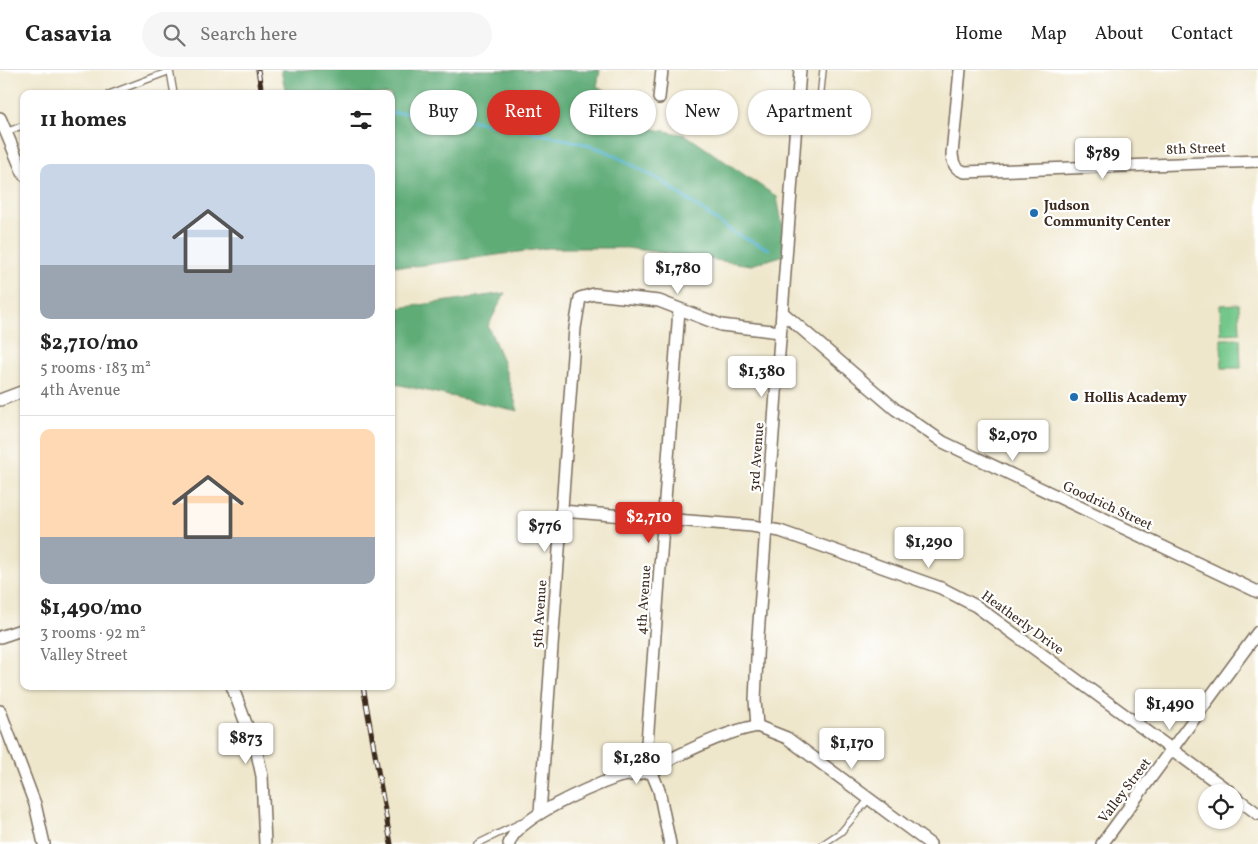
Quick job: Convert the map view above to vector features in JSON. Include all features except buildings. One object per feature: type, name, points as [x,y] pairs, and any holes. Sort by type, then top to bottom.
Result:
[{"type":"street","points":[[659,98],[662,70]]},
{"type":"street","name":"3rd Avenue","points":[[757,726],[755,700],[766,528],[800,70]]},
{"type":"street","name":"8th Street","points":[[960,70],[952,154],[952,163],[956,168],[972,172],[1258,161]]},
{"type":"street","points":[[0,118],[20,166]]},
{"type":"street","name":"5th Avenue","points":[[540,814],[575,328],[580,298],[594,294],[659,301],[679,310]]},
{"type":"street","points":[[679,310],[721,325],[780,332]]},
{"type":"street","name":"4th Avenue","points":[[670,844],[659,790],[647,761],[647,743],[679,310]]},
{"type":"street","name":"Goodrich Street","points":[[782,312],[895,409],[943,442],[1258,592]]},
{"type":"street","points":[[0,400],[20,392]]},
{"type":"street","name":"Heatherly Drive","points":[[562,511],[766,528],[794,535],[963,597],[1219,784]]},
{"type":"street","points":[[0,637],[20,630]]},
{"type":"street","name":"Valley Street","points":[[1102,844],[1258,632]]},
{"type":"street","points":[[233,690],[257,753],[262,785],[265,844]]},
{"type":"street","points":[[0,711],[32,796],[44,844]]},
{"type":"street","points":[[509,844],[518,828],[580,792],[635,772],[652,771],[690,750],[741,729],[757,726],[786,738],[930,844]]},
{"type":"street","points":[[1243,803],[1258,814]]},
{"type":"lane","points":[[821,90],[823,70]]},
{"type":"lane","points":[[120,90],[170,71],[173,90]]},
{"type":"lane","points":[[6,132],[20,127]]},
{"type":"lane","points":[[823,844],[840,832],[869,799]]},
{"type":"lane","points":[[477,844],[540,814]]},
{"type":"green space","points":[[281,70],[600,70],[597,87],[605,90],[570,90],[570,135],[656,135],[656,129],[666,131],[666,135],[686,135],[777,197],[788,254],[751,265],[627,248],[548,248],[409,267],[395,265],[395,90],[285,90]]},
{"type":"green space","points":[[505,293],[488,326],[502,359],[518,411],[395,384],[395,308]]},
{"type":"green space","points":[[1239,304],[1240,333],[1221,334],[1220,305]]},
{"type":"green space","points":[[1221,339],[1240,339],[1241,368],[1222,368]]},
{"type":"waterway","points":[[395,113],[426,112],[528,131],[581,143],[606,151],[660,180],[734,233],[769,249]]},
{"type":"railway","points":[[258,70],[261,90]]},
{"type":"railway","points":[[364,690],[391,844]]},
{"type":"place","name":"Judson Community Center","points":[[1034,213]]},
{"type":"place","name":"Hollis Academy","points":[[1074,397]]}]
